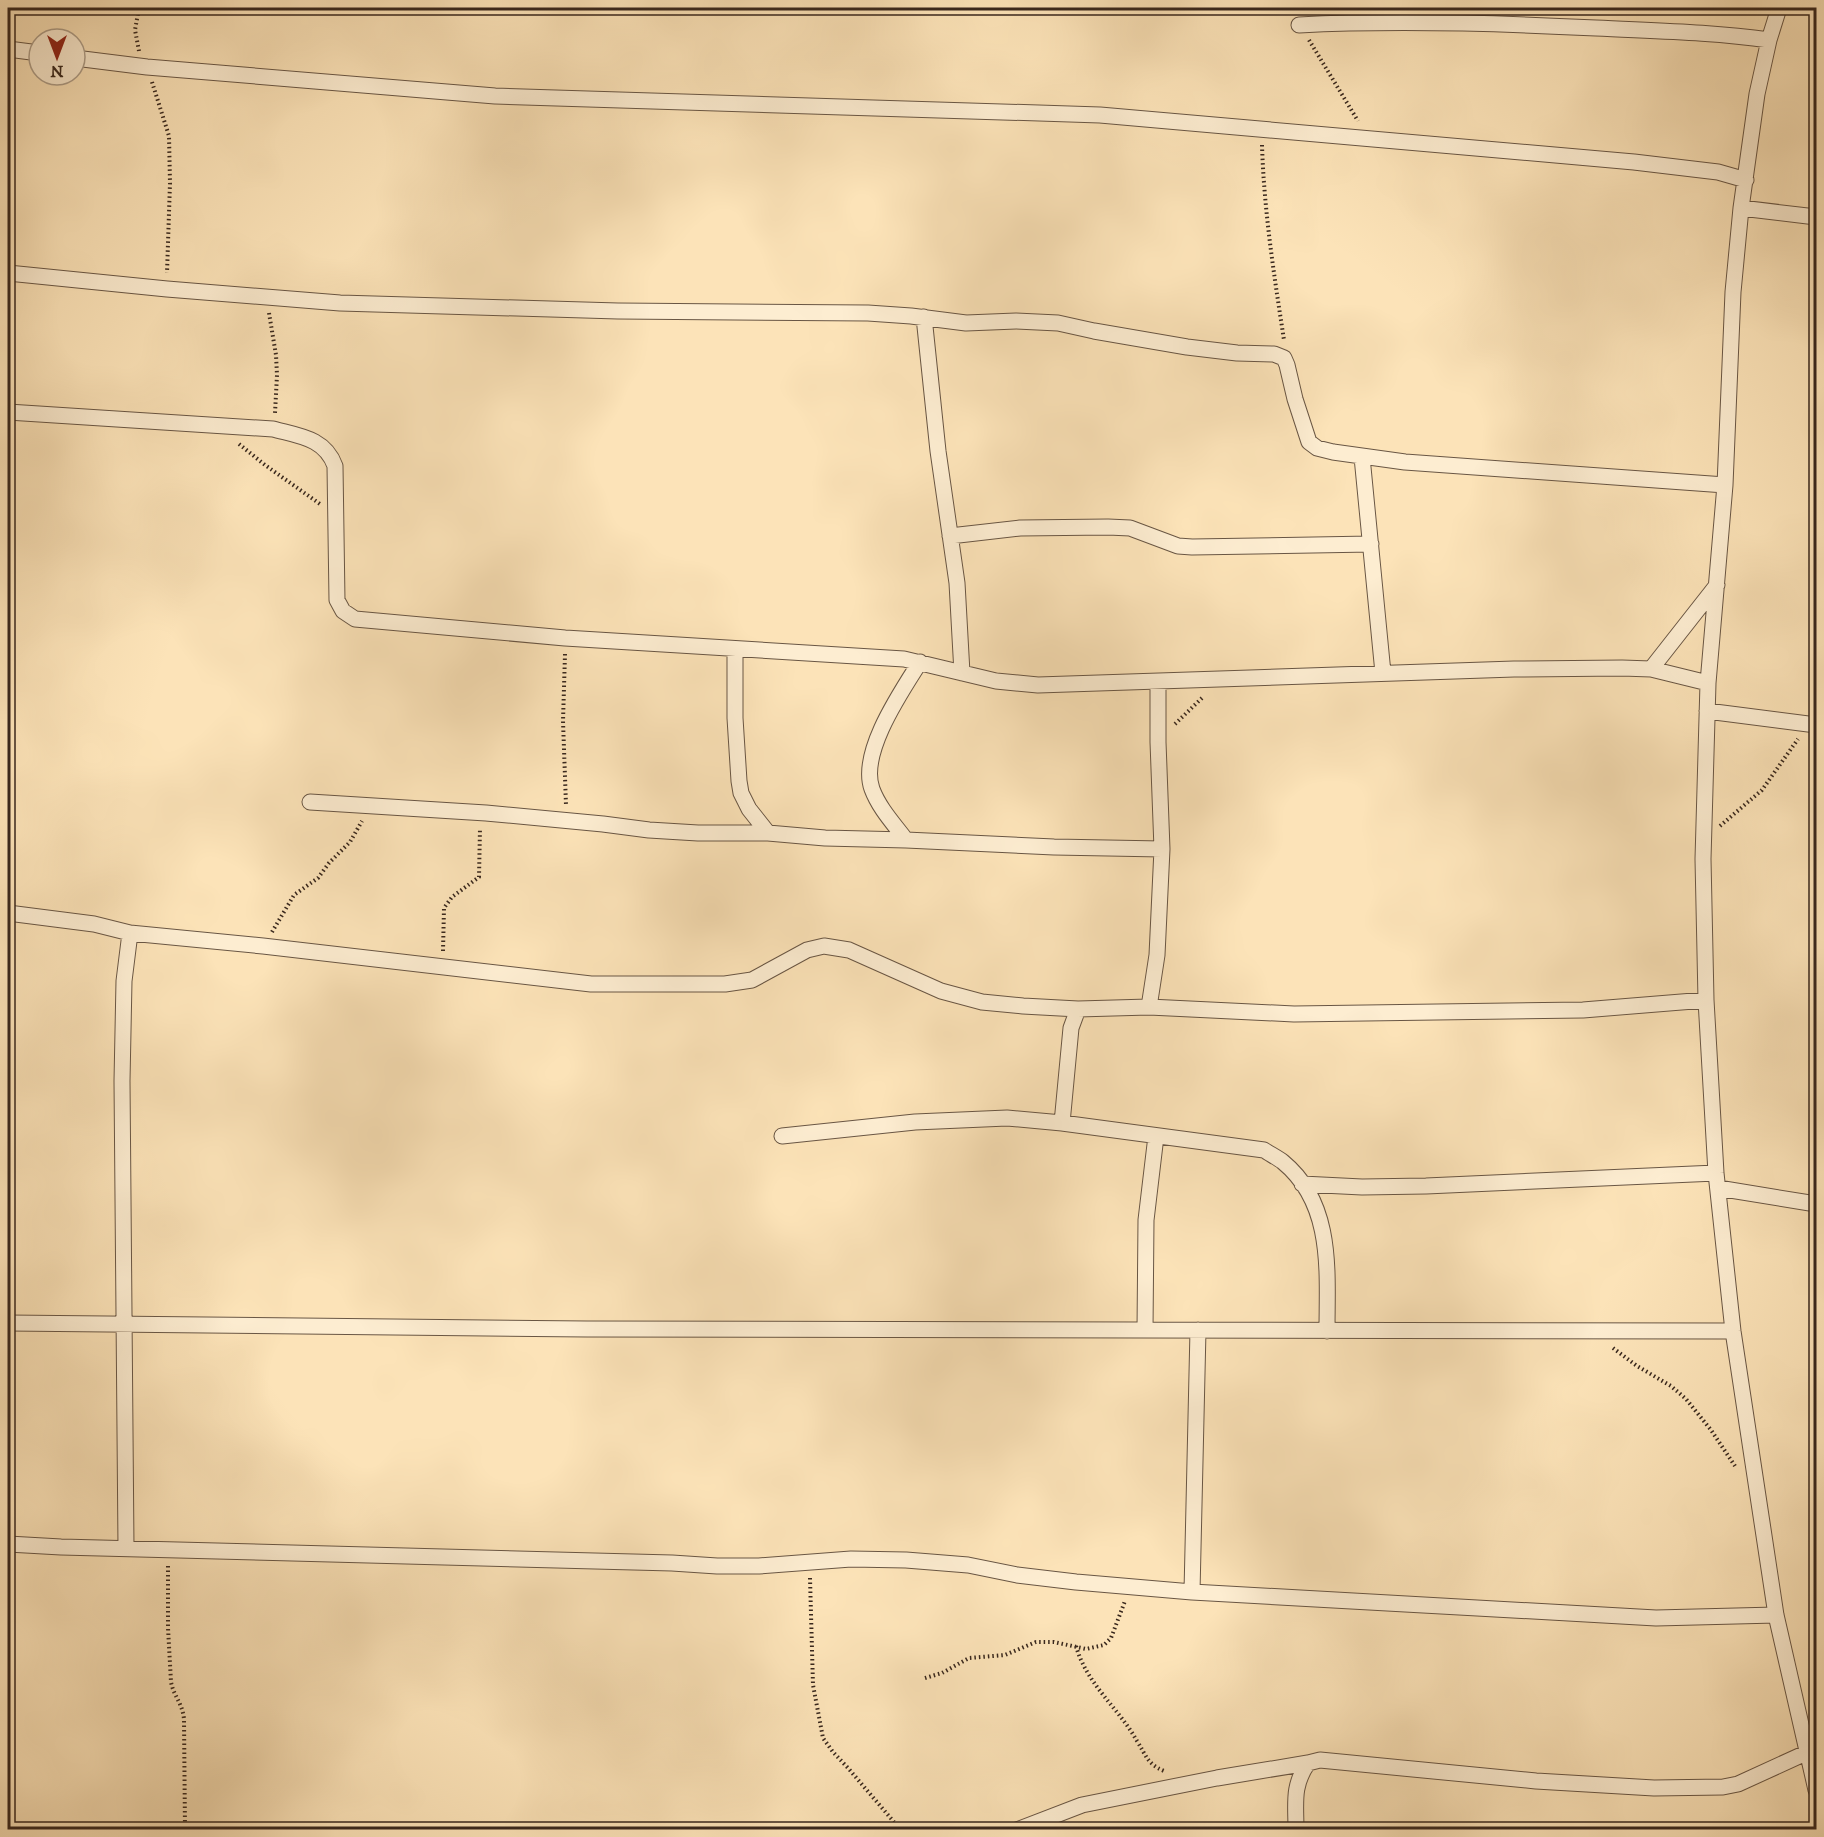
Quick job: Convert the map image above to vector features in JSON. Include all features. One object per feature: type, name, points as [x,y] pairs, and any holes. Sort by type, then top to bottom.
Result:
[{"type":"street","points":[[1779,8],[1757,94],[1741,208],[1733,292],[1725,484],[1708,683],[1703,859],[1706,1000],[1717,1181],[1733,1331],[1776,1615],[1816,1790]]},
{"type":"street","points":[[1299,25],[1403,22],[1485,23],[1711,33],[1769,40]]},
{"type":"street","points":[[8,49],[27,51]]},
{"type":"street","points":[[87,60],[147,67],[495,96],[1100,115],[1684,167],[1718,172],[1746,180]]},
{"type":"street","points":[[1741,208],[1816,217]]},
{"type":"street","points":[[8,273],[340,303],[618,311],[868,313],[973,323],[1016,321],[1058,323],[1187,347],[1274,354],[1284,358],[1309,442],[1317,448],[1362,457],[1405,462],[1725,484]]},
{"type":"street","points":[[924,317],[938,451],[960,615],[962,673]]},
{"type":"street","points":[[8,412],[273,429],[306,437],[326,448],[335,466],[337,600],[349,616],[367,620],[565,638],[864,656],[920,662],[996,681],[1038,685],[1514,669],[1652,669],[1708,683]]},
{"type":"street","points":[[1362,457],[1383,673]]},
{"type":"street","points":[[950,536],[1020,528],[1108,527],[1130,528],[1178,546],[1192,547],[1371,543]]},
{"type":"street","points":[[1652,669],[1717,585]]},
{"type":"street","points":[[735,650],[735,718],[741,793],[749,809],[768,833]]},
{"type":"street","points":[[906,840],[872,789],[869,776],[870,763],[893,705],[920,662]]},
{"type":"street","points":[[1149,1007],[1157,955],[1162,849],[1158,682]]},
{"type":"street","points":[[1707,711],[1812,724]]},
{"type":"street","points":[[310,802],[486,813],[698,833],[768,833],[825,838],[1054,848],[1162,849]]},
{"type":"street","points":[[8,913],[94,924],[130,933],[591,984],[725,984],[752,980],[807,950],[824,946],[849,950],[941,991],[982,1002],[1078,1009],[1149,1007],[1294,1014],[1482,1012],[1583,1010],[1706,1000]]},
{"type":"street","points":[[126,1548],[122,1081],[124,981],[130,933]]},
{"type":"street","points":[[1062,1123],[1071,1028],[1078,1009]]},
{"type":"street","points":[[782,1136],[925,1121],[1006,1118],[1062,1123],[1264,1150],[1284,1162],[1302,1184],[1320,1214],[1326,1244],[1327,1331]]},
{"type":"street","points":[[1145,1330],[1146,1220],[1156,1136]]},
{"type":"street","points":[[1302,1184],[1362,1187],[1717,1181],[1816,1204]]},
{"type":"street","points":[[8,1323],[587,1329],[1733,1331]]},
{"type":"street","points":[[1192,1592],[1198,1330]]},
{"type":"street","points":[[8,1544],[717,1566],[809,1563],[851,1559],[935,1562],[968,1565],[1029,1577],[1192,1592],[1656,1618],[1776,1615]]},
{"type":"street","points":[[1017,1830],[1082,1805],[1320,1760],[1536,1781],[1654,1788],[1738,1784],[1808,1752]]},
{"type":"street","points":[[1296,1830],[1295,1789],[1300,1774],[1308,1763]]},
{"type":"path","points":[[139,8],[135,23],[136,44],[147,67],[169,136],[167,289]]},
{"type":"path","points":[[1299,25],[1368,138]]},
{"type":"path","points":[[1262,129],[1264,194],[1270,255],[1284,343],[1284,358]]},
{"type":"path","points":[[267,296],[277,375],[273,429]]},
{"type":"path","points":[[218,426],[265,465],[337,517]]},
{"type":"path","points":[[552,820],[564,810],[566,802],[562,721],[565,638]]},
{"type":"path","points":[[1158,742],[1222,680]]},
{"type":"path","points":[[1704,838],[1739,812],[1762,790],[1812,724]]},
{"type":"path","points":[[263,946],[294,895],[318,878],[329,862],[350,842],[374,806]]},
{"type":"path","points":[[442,967],[444,908],[452,897],[478,877],[479,832],[486,813]]},
{"type":"path","points":[[1592,1331],[1637,1366],[1671,1386],[1686,1399],[1711,1430],[1741,1474]]},
{"type":"path","points":[[168,1549],[170,1667],[173,1690],[182,1705],[184,1719],[185,1830]]},
{"type":"path","points":[[809,1563],[813,1685],[823,1738],[894,1822],[908,1830]]},
{"type":"path","points":[[925,1678],[942,1673],[969,1658],[1005,1655],[1036,1642],[1054,1642],[1086,1649],[1104,1645],[1111,1638],[1130,1586]]},
{"type":"path","points":[[1076,1646],[1084,1668],[1137,1741],[1143,1755],[1159,1769],[1189,1784]]}]
